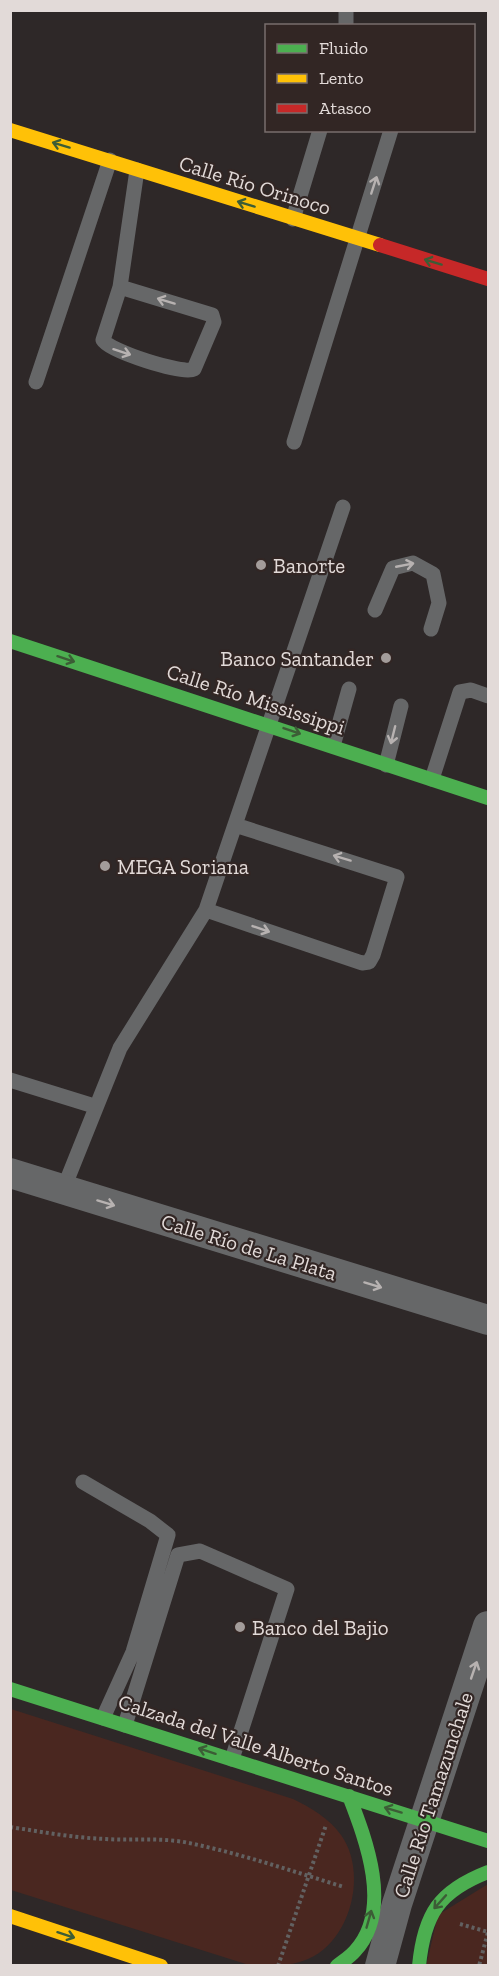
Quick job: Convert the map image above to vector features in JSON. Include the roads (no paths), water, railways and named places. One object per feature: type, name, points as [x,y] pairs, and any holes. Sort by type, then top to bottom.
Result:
[{"type":"street","name":"Calle Río Orinoco","points":[[10,130],[489,279]]},
{"type":"street","name":"Calle Río Mississippi","points":[[10,641],[270,724],[489,798]]},
{"type":"street","name":"Calle Río de La Plata","points":[[10,1173],[489,1320]]},
{"type":"street","name":"Calle Río Tamazunchale","points":[[380,1965],[424,1820],[489,1626]]},
{"type":"street","name":"Calzada del Valle Alberto Santos","points":[[10,1689],[489,1841]]},
{"type":"street","points":[[337,1965],[363,1941],[372,1915],[374,1896],[373,1869],[366,1839],[349,1796]]},
{"type":"street","points":[[419,1965],[429,1914],[450,1891],[473,1877],[489,1872]]},
{"type":"street","points":[[10,1917],[162,1965]]},
{"type":"lane","points":[[292,219],[319,132]]},
{"type":"lane","points":[[294,441],[390,132]]},
{"type":"lane","points":[[36,382],[110,160]]},
{"type":"lane","points":[[120,287],[212,315],[214,322],[194,369],[188,372],[180,371],[112,349],[105,344],[103,337],[120,287],[137,170]]},
{"type":"lane","points":[[63,1190],[94,1106],[120,1048],[206,910],[343,507]]},
{"type":"lane","points":[[375,610],[393,568],[413,562],[433,574],[439,603],[431,629]]},
{"type":"lane","points":[[333,746],[349,689]]},
{"type":"lane","points":[[432,779],[460,692],[471,690],[489,696]]},
{"type":"lane","points":[[386,765],[401,706]]},
{"type":"lane","points":[[206,910],[362,963],[369,962],[373,955],[397,877],[235,825]]},
{"type":"lane","points":[[10,1080],[94,1106]]},
{"type":"lane","points":[[83,1482],[150,1521],[168,1536],[133,1652],[103,1718]]},
{"type":"lane","points":[[125,1725],[178,1555],[200,1551],[287,1589],[232,1759]]},
{"type":"place","name":"Banorte","points":[[261,565]]},
{"type":"place","name":"Banco Santander","points":[[386,658]]},
{"type":"place","name":"MEGA Soriana","points":[[105,866]]},
{"type":"place","name":"Banco del Bajio","points":[[240,1627]]}]
